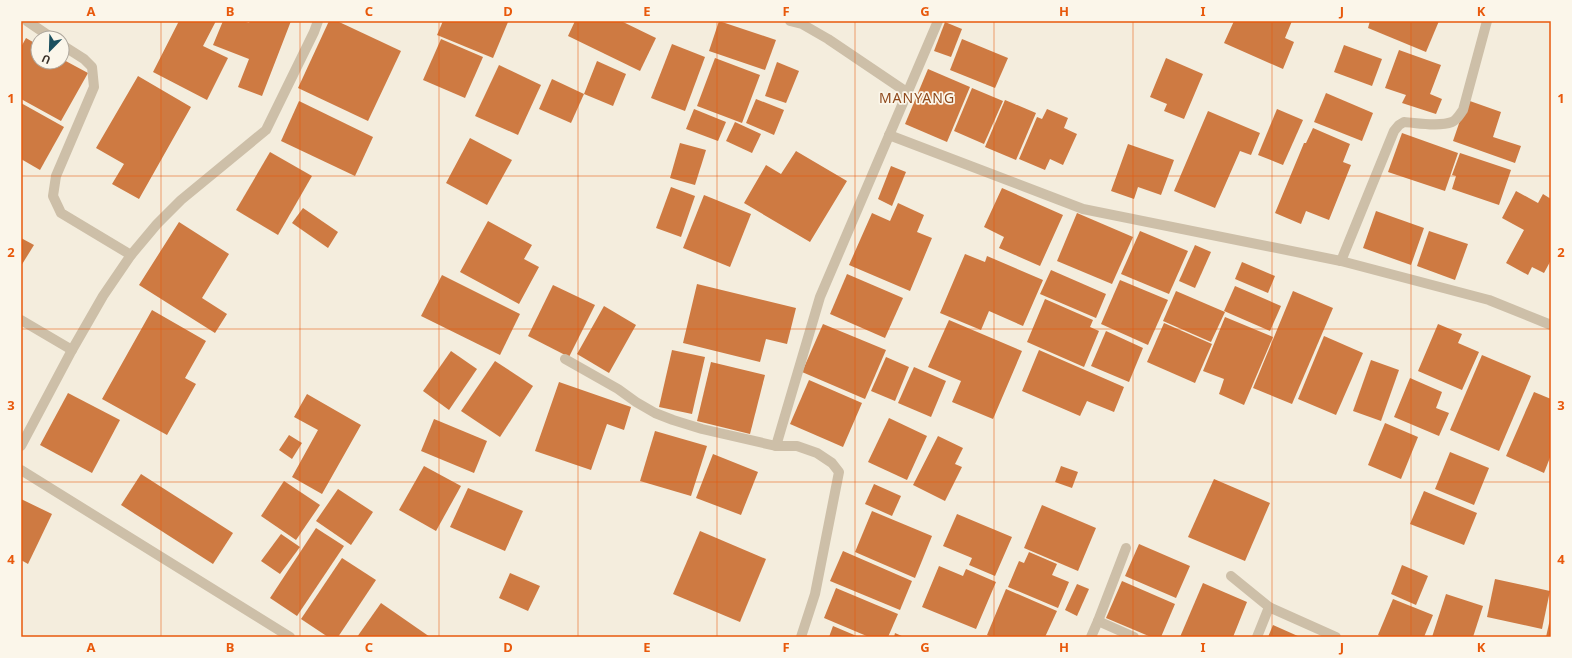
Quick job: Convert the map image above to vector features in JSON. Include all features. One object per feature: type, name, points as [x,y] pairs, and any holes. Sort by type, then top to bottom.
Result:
[{"type":"street","points":[[27,21],[40,30]]},
{"type":"street","points":[[21,446],[72,350],[104,296],[131,255],[157,224],[181,200],[266,130],[318,21]]},
{"type":"street","points":[[790,21],[802,24],[828,39],[908,93]]},
{"type":"street","points":[[776,446],[820,297],[938,21]]},
{"type":"street","points":[[1341,261],[1394,132],[1399,125],[1404,122],[1429,125],[1452,122],[1458,118],[1463,110],[1487,21]]},
{"type":"street","points":[[70,50],[84,59],[92,67],[94,87],[56,176],[53,196],[61,213],[131,255]]},
{"type":"street","points":[[889,135],[1083,209],[1341,261],[1490,300],[1551,325]]},
{"type":"street","points":[[21,320],[72,350]]},
{"type":"street","points":[[566,359],[642,405],[673,420],[702,429],[776,446],[797,446],[817,453],[832,463],[840,472],[815,594],[801,637]]},
{"type":"street","points":[[21,470],[290,637]]},
{"type":"street","points":[[1091,637],[1126,548]]},
{"type":"street","points":[[1231,576],[1269,607],[1336,637]]},
{"type":"street","points":[[1257,637],[1269,607]]},
{"type":"street","points":[[1098,621],[1134,637]]},
{"type":"building","points":[[179,21],[216,21],[203,46],[228,58],[207,100],[153,72]]},
{"type":"building","points":[[223,21],[243,21],[249,23],[250,21],[291,21],[262,96],[238,87],[249,59],[213,45]]},
{"type":"building","points":[[329,21],[337,21],[401,51],[368,121],[298,88]]},
{"type":"building","points":[[443,21],[508,22],[493,58],[437,35]]},
{"type":"building","points":[[575,21],[621,21],[656,38],[640,71],[568,36]]},
{"type":"building","points":[[719,21],[776,40],[765,70],[709,51]]},
{"type":"building","points":[[1234,21],[1292,21],[1285,38],[1294,42],[1283,69],[1224,43]]},
{"type":"building","points":[[1370,21],[1439,21],[1426,52],[1368,28]]},
{"type":"building","points":[[945,22],[962,29],[951,57],[934,51]]},
{"type":"building","points":[[26,38],[30,40],[30,70],[70,70],[70,63],[88,73],[61,121],[21,99],[21,47]]},
{"type":"building","points":[[441,39],[483,57],[465,98],[423,80]]},
{"type":"building","points":[[962,39],[1008,58],[995,88],[950,70]]},
{"type":"building","points":[[672,44],[705,57],[685,111],[651,98]]},
{"type":"building","points":[[1344,45],[1382,59],[1372,86],[1334,72]]},
{"type":"building","points":[[1399,50],[1441,65],[1430,94],[1442,99],[1436,114],[1402,103],[1406,95],[1385,88]]},
{"type":"building","points":[[715,58],[760,75],[742,123],[697,106]]},
{"type":"building","points":[[1166,58],[1203,74],[1184,119],[1164,111],[1167,104],[1150,97]]},
{"type":"building","points":[[597,61],[626,74],[613,106],[584,94]]},
{"type":"building","points":[[777,62],[799,71],[786,103],[765,96]]},
{"type":"building","points":[[499,65],[541,85],[518,135],[475,116]]},
{"type":"building","points":[[928,69],[970,87],[947,142],[905,124]]},
{"type":"building","points":[[138,76],[191,107],[139,199],[112,184],[124,164],[96,148]]},
{"type":"building","points":[[552,79],[584,94],[571,123],[539,109]]},
{"type":"building","points":[[972,88],[1003,101],[984,144],[954,131]]},
{"type":"building","points":[[1326,93],[1373,113],[1362,141],[1314,122]]},
{"type":"building","points":[[756,99],[784,110],[774,135],[746,123]]},
{"type":"building","points":[[1005,100],[1036,113],[1016,160],[985,147]]},
{"type":"building","points":[[1467,100],[1501,112],[1493,137],[1521,146],[1515,163],[1453,141]]},
{"type":"building","points":[[299,101],[373,137],[355,176],[281,141]]},
{"type":"building","points":[[21,103],[64,127],[40,170],[21,159]]},
{"type":"building","points":[[694,109],[726,122],[718,141],[686,129]]},
{"type":"building","points":[[1047,109],[1068,118],[1064,128],[1077,134],[1063,165],[1050,159],[1045,170],[1019,159],[1037,117],[1042,119]]},
{"type":"building","points":[[1277,109],[1303,120],[1283,165],[1258,155]]},
{"type":"building","points":[[1208,111],[1260,133],[1251,155],[1240,151],[1215,208],[1174,191]]},
{"type":"building","points":[[735,122],[761,134],[752,153],[726,141]]},
{"type":"building","points":[[1313,128],[1350,144],[1343,162],[1351,165],[1329,220],[1306,211],[1301,224],[1275,213],[1304,143],[1306,143]]},
{"type":"building","points":[[1402,133],[1458,153],[1445,191],[1388,172]]},
{"type":"building","points":[[470,138],[512,160],[487,205],[446,183]]},
{"type":"building","points":[[680,143],[706,150],[695,185],[670,178]]},
{"type":"building","points":[[1128,144],[1174,160],[1161,195],[1138,187],[1134,199],[1111,191]]},
{"type":"building","points":[[796,151],[847,181],[810,242],[744,203],[766,165],[781,174]]},
{"type":"building","points":[[270,152],[312,176],[278,235],[236,210]]},
{"type":"building","points":[[1460,153],[1511,170],[1499,205],[1452,189],[1456,176],[1452,175]]},
{"type":"building","points":[[891,166],[906,172],[892,206],[878,199]]},
{"type":"building","points":[[671,187],[695,196],[681,237],[656,228]]},
{"type":"building","points":[[1002,188],[1063,215],[1040,266],[999,248],[1004,237],[984,227]]},
{"type":"building","points":[[1516,191],[1538,203],[1543,194],[1551,199],[1551,260],[1544,273],[1532,267],[1528,275],[1506,263],[1524,230],[1502,218]]},
{"type":"building","points":[[704,195],[751,214],[730,267],[683,248]]},
{"type":"building","points":[[898,203],[924,215],[917,232],[932,238],[910,291],[849,265],[872,213],[890,221]]},
{"type":"building","points":[[303,208],[338,232],[328,248],[292,223]]},
{"type":"building","points":[[1376,211],[1424,228],[1411,265],[1363,248]]},
{"type":"building","points":[[1077,213],[1133,237],[1112,284],[1057,261]]},
{"type":"building","points":[[488,221],[532,245],[524,259],[539,267],[519,304],[460,272]]},
{"type":"building","points":[[179,222],[229,254],[202,298],[227,314],[215,333],[139,285]]},
{"type":"building","points":[[1140,231],[1188,251],[1169,294],[1121,274]]},
{"type":"building","points":[[1429,231],[1468,244],[1455,280],[1417,266]]},
{"type":"building","points":[[21,238],[34,245],[21,266]]},
{"type":"building","points":[[1195,245],[1211,252],[1195,288],[1179,281]]},
{"type":"building","points":[[965,254],[985,262],[987,256],[1043,280],[1023,326],[989,311],[981,330],[940,313]]},
{"type":"building","points":[[1242,262],[1275,276],[1268,293],[1235,279]]},
{"type":"building","points":[[1051,270],[1106,294],[1096,318],[1040,294]]},
{"type":"building","points":[[847,274],[903,298],[885,338],[830,314]]},
{"type":"building","points":[[442,275],[520,314],[500,355],[421,316]]},
{"type":"building","points":[[1120,280],[1168,300],[1148,345],[1101,324]]},
{"type":"building","points":[[697,284],[796,308],[787,344],[766,339],[760,362],[683,343]]},
{"type":"building","points":[[553,285],[595,305],[569,357],[528,336]]},
{"type":"building","points":[[1235,286],[1281,306],[1270,331],[1224,311]]},
{"type":"building","points":[[1176,291],[1225,312],[1211,342],[1163,321]]},
{"type":"building","points":[[1293,291],[1333,308],[1292,404],[1253,388]]},
{"type":"building","points":[[1045,299],[1093,320],[1090,327],[1099,331],[1084,367],[1027,342]]},
{"type":"building","points":[[604,306],[636,325],[609,373],[577,354]]},
{"type":"building","points":[[152,310],[206,341],[185,378],[196,384],[167,435],[102,399]]},
{"type":"building","points":[[1225,317],[1273,337],[1244,405],[1219,394],[1224,379],[1203,371]]},
{"type":"building","points":[[949,320],[1022,351],[993,419],[952,402],[961,381],[928,367]]},
{"type":"building","points":[[1164,323],[1212,344],[1195,383],[1147,362]]},
{"type":"building","points":[[823,324],[886,350],[865,399],[802,372]]},
{"type":"building","points":[[1438,324],[1462,334],[1458,343],[1479,352],[1462,390],[1418,371]]},
{"type":"building","points":[[1106,331],[1143,348],[1129,382],[1091,366]]},
{"type":"building","points":[[1324,336],[1363,353],[1336,415],[1298,399]]},
{"type":"building","points":[[672,350],[705,357],[692,414],[659,407]]},
{"type":"building","points":[[1039,350],[1124,387],[1114,412],[1087,401],[1080,416],[1022,391]]},
{"type":"building","points":[[451,351],[477,369],[449,410],[423,391]]},
{"type":"building","points":[[1482,355],[1531,376],[1499,451],[1450,430]]},
{"type":"building","points":[[886,357],[909,367],[895,401],[871,391]]},
{"type":"building","points":[[1371,360],[1399,370],[1381,421],[1353,411]]},
{"type":"building","points":[[495,361],[533,386],[500,437],[461,411]]},
{"type":"building","points":[[711,362],[765,375],[750,434],[697,421]]},
{"type":"building","points":[[914,367],[946,381],[931,417],[898,403]]},
{"type":"building","points":[[1410,378],[1442,392],[1436,408],[1449,413],[1439,436],[1394,417]]},
{"type":"building","points":[[809,380],[862,403],[843,447],[790,424]]},
{"type":"building","points":[[559,382],[631,407],[624,430],[607,424],[591,470],[535,451]]},
{"type":"building","points":[[1534,392],[1551,399],[1551,455],[1544,473],[1506,456]]},
{"type":"building","points":[[68,393],[120,420],[92,473],[40,445]]},
{"type":"building","points":[[307,394],[361,425],[322,494],[292,477],[318,430],[294,417]]},
{"type":"building","points":[[889,418],[927,436],[907,480],[868,462]]},
{"type":"building","points":[[434,419],[487,441],[474,473],[421,451]]},
{"type":"building","points":[[1385,423],[1418,437],[1401,479],[1368,465]]},
{"type":"building","points":[[655,431],[707,446],[691,496],[640,481]]},
{"type":"building","points":[[289,435],[302,443],[292,459],[279,450]]},
{"type":"building","points":[[938,436],[963,448],[955,464],[962,467],[945,501],[913,485]]},
{"type":"building","points":[[1450,452],[1489,468],[1474,505],[1435,489]]},
{"type":"building","points":[[713,454],[758,472],[741,515],[696,498]]},
{"type":"building","points":[[424,466],[461,486],[436,531],[399,510]]},
{"type":"building","points":[[1061,466],[1078,472],[1072,488],[1055,482]]},
{"type":"building","points":[[141,474],[233,533],[213,564],[121,505]]},
{"type":"building","points":[[1214,479],[1270,503],[1245,561],[1188,537]]},
{"type":"building","points":[[284,481],[320,505],[296,540],[261,516]]},
{"type":"building","points":[[874,484],[901,496],[892,516],[865,504]]},
{"type":"building","points":[[468,488],[523,511],[505,551],[450,527]]},
{"type":"building","points":[[338,489],[373,512],[351,545],[316,521]]},
{"type":"building","points":[[1424,491],[1477,513],[1464,545],[1410,524]]},
{"type":"building","points":[[21,499],[52,514],[28,564],[21,560]]},
{"type":"building","points":[[1042,505],[1096,528],[1078,571],[1024,548]]},
{"type":"building","points":[[872,511],[932,536],[915,578],[855,552]]},
{"type":"building","points":[[957,514],[1012,537],[995,576],[969,565],[972,558],[943,546]]},
{"type":"building","points":[[316,528],[344,546],[297,616],[270,598]]},
{"type":"building","points":[[700,531],[766,559],[740,622],[673,594]]},
{"type":"building","points":[[281,534],[300,547],[280,574],[261,561]]},
{"type":"building","points":[[1139,544],[1190,566],[1176,598],[1125,576]]},
{"type":"building","points":[[843,551],[912,581],[900,610],[830,581]]},
{"type":"building","points":[[1029,552],[1057,564],[1052,575],[1069,582],[1058,608],[1008,587],[1019,561],[1024,563]]},
{"type":"building","points":[[342,558],[376,580],[338,637],[328,637],[301,619]]},
{"type":"building","points":[[1402,565],[1428,576],[1416,605],[1391,594]]},
{"type":"building","points":[[939,566],[963,576],[966,569],[996,582],[976,629],[922,607]]},
{"type":"building","points":[[510,573],[540,586],[528,611],[499,598]]},
{"type":"building","points":[[1495,579],[1550,591],[1542,629],[1487,617]]},
{"type":"building","points":[[1122,581],[1175,604],[1161,637],[1151,637],[1106,618]]},
{"type":"building","points":[[1203,583],[1247,602],[1233,637],[1180,637]]},
{"type":"building","points":[[1077,584],[1089,589],[1077,616],[1065,610]]},
{"type":"building","points":[[836,588],[898,614],[888,637],[869,637],[824,618]]},
{"type":"building","points":[[1006,589],[1057,611],[1045,637],[992,637],[987,635]]},
{"type":"building","points":[[1446,594],[1483,606],[1473,637],[1432,637]]},
{"type":"building","points":[[1393,599],[1433,615],[1424,637],[1383,637],[1378,635]]},
{"type":"building","points":[[381,603],[430,637],[357,637]]},
{"type":"building","points":[[1550,619],[1551,637],[1546,637]]},
{"type":"building","points":[[1273,625],[1300,637],[1268,637]]},
{"type":"building","points":[[833,626],[859,637],[829,637]]},
{"type":"building","points":[[895,633],[904,637],[894,637]]},
{"type":"district","name":"MANYANG","points":[[917,98]]}]
